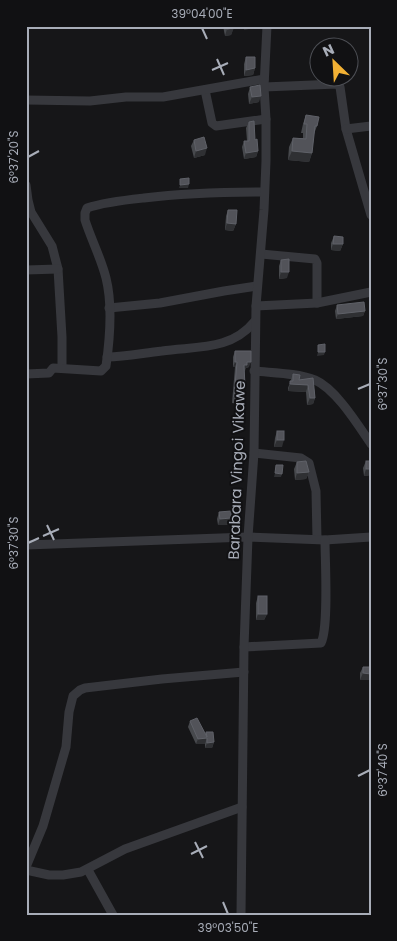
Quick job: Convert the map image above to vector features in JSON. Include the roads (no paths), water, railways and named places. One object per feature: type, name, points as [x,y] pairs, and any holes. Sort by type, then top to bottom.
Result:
[{"type":"street","name":"Barabara Vingoi Vikawe","points":[[241,915],[244,647],[248,537],[254,453],[255,321],[264,192],[266,119],[264,83],[267,26]]},
{"type":"street","points":[[26,100],[90,101],[126,97],[164,97],[264,83],[337,84],[340,87],[346,129],[371,215]]},
{"type":"street","points":[[205,90],[212,123],[216,126],[266,119]]},
{"type":"street","points":[[346,129],[371,126]]},
{"type":"street","points":[[26,185],[32,212],[52,246],[58,269],[62,368]]},
{"type":"street","points":[[26,374],[49,373],[53,368],[101,371],[106,366],[109,308],[106,279],[85,220],[87,208],[131,199],[165,195],[264,192]]},
{"type":"street","points":[[261,254],[315,259],[317,263],[317,304]]},
{"type":"street","points":[[26,270],[58,269]]},
{"type":"street","points":[[109,308],[160,303],[224,290],[257,286]]},
{"type":"street","points":[[256,306],[317,304],[371,292]]},
{"type":"street","points":[[107,357],[130,356],[164,350],[211,347],[240,336],[255,321]]},
{"type":"street","points":[[254,371],[298,376],[316,381],[325,387],[351,415],[371,444]]},
{"type":"street","points":[[244,647],[321,643],[324,638],[325,617],[321,539],[316,491],[309,463],[301,458],[254,453]]},
{"type":"street","points":[[26,545],[248,537],[273,539],[371,537]]},
{"type":"street","points":[[242,807],[125,849],[108,856],[88,870],[63,875],[49,875],[26,869],[43,826],[66,747],[69,712],[73,696],[76,693],[85,688],[244,672]]},
{"type":"street","points":[[88,870],[113,915]]}]
